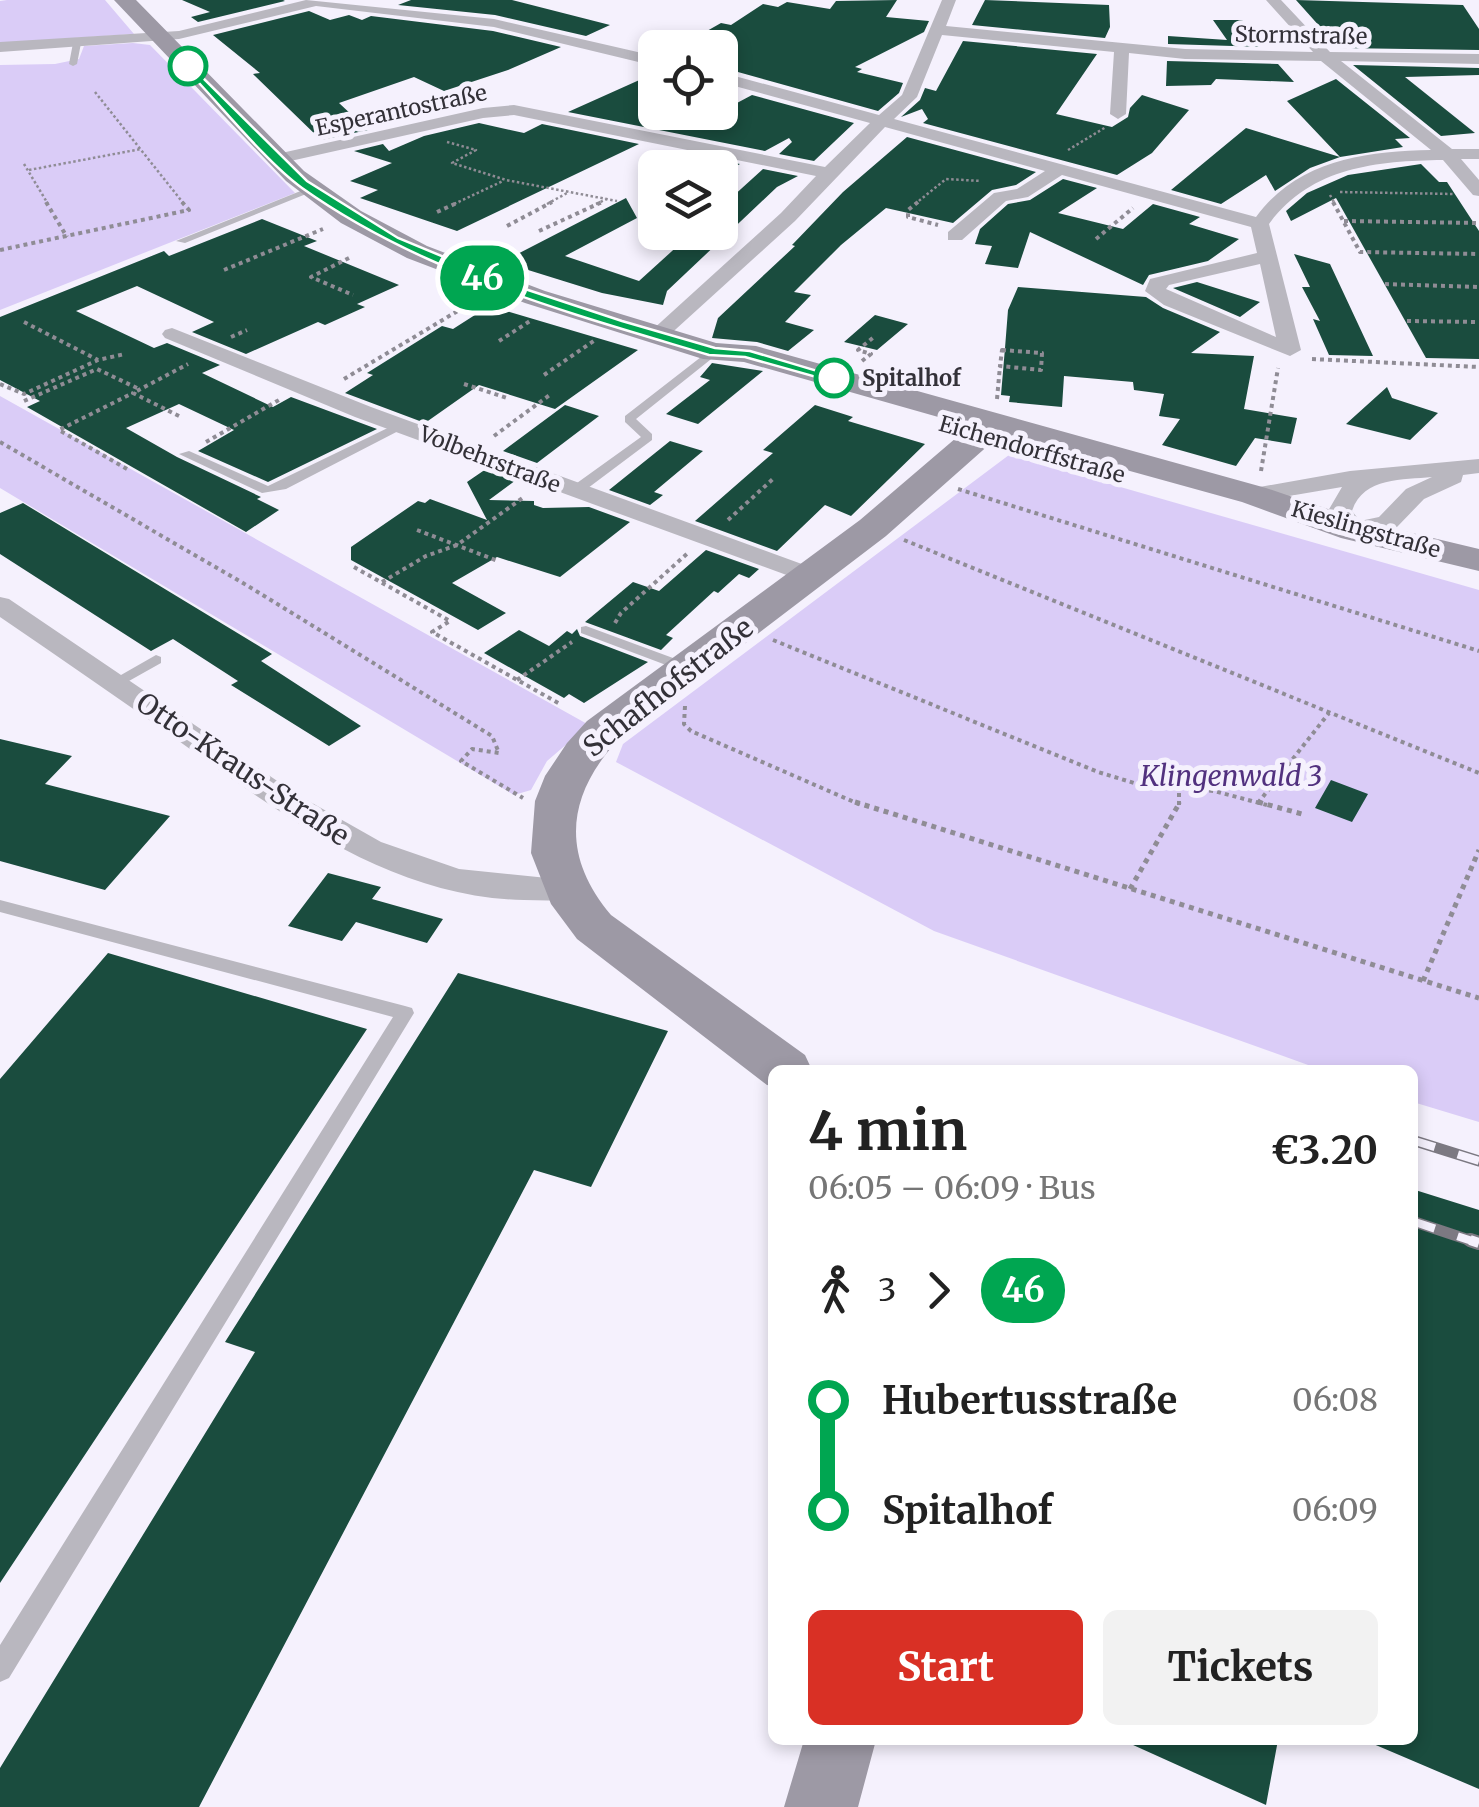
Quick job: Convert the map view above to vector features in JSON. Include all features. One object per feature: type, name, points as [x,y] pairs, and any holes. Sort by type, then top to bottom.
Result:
[{"type":"street","name":"Eichendorffstraße","points":[[124,0],[311,190],[351,217],[438,261],[618,324],[714,352],[732,363],[1267,493]]},
{"type":"street","points":[[658,336],[788,217],[909,97],[949,0]]},
{"type":"street","points":[[1273,0],[1327,58],[1447,154],[1471,192]]},
{"type":"street","points":[[0,47],[161,38],[320,1],[494,22],[638,57]]},
{"type":"street","name":"Stormstraße","points":[[939,30],[1122,49],[1327,58],[1479,59]]},
{"type":"street","points":[[1118,114],[1122,49]]},
{"type":"street","points":[[738,83],[1260,224]]},
{"type":"street","name":"Esperantostraße","points":[[277,159],[483,113],[528,111],[830,172]]},
{"type":"street","points":[[1260,224],[1288,192],[1322,172],[1371,160],[1479,154]]},
{"type":"street","points":[[958,233],[1000,197],[1028,189],[1053,166]]},
{"type":"street","points":[[1260,224],[1290,355]]},
{"type":"street","points":[[1268,256],[1157,283],[1155,291],[1290,355]]},
{"type":"street","name":"Volbehrstraße","points":[[172,334],[225,343],[303,386],[402,426],[812,576]]},
{"type":"street","name":"Eichendorffstraße","points":[[988,425],[1300,526],[1354,530]]},
{"type":"street","name":"Schafhofstraße","points":[[779,1065],[609,940],[566,889],[552,851],[552,812],[564,777],[586,745],[873,528],[932,480],[988,425]]},
{"type":"street","points":[[1375,476],[1348,493],[1341,504],[1340,511],[1354,530],[1388,522],[1426,486],[1479,469]]},
{"type":"street","points":[[1267,493],[1375,476],[1479,469]]},
{"type":"street","name":"Kieslingstraße","points":[[1267,493],[1354,530],[1479,560]]},
{"type":"street","name":"Otto-Kraus-Straße","points":[[0,604],[298,811],[362,849],[452,881],[492,888],[566,889]]},
{"type":"street","points":[[821,1807],[839,1745]]},
{"type":"lane","points":[[73,64],[76,42]]},
{"type":"lane","points":[[181,242],[311,190]]},
{"type":"lane","points":[[576,491],[648,437],[629,419],[714,352]]},
{"type":"lane","points":[[185,454],[266,490],[402,426]]},
{"type":"lane","points":[[593,633],[681,672]]},
{"type":"lane","points":[[115,683],[156,660]]},
{"type":"lane","points":[[0,906],[405,1012],[0,1670]]},
{"type":"path","points":[[0,250],[189,210],[95,92]]},
{"type":"path","points":[[1053,166],[1113,122],[1118,114]]},
{"type":"path","points":[[413,131],[476,150],[452,163],[506,180],[617,200]]},
{"type":"path","points":[[29,170],[141,149]]},
{"type":"path","points":[[24,164],[68,236]]},
{"type":"path","points":[[958,233],[908,217],[908,210],[946,179],[955,177],[1028,189]]},
{"type":"path","points":[[437,212],[506,180]]},
{"type":"path","points":[[507,226],[569,192]]},
{"type":"path","points":[[1471,192],[1329,192],[1360,252],[1479,254]]},
{"type":"path","points":[[1096,239],[1150,193]]},
{"type":"path","points":[[538,231],[608,199]]},
{"type":"path","points":[[224,270],[351,217]]},
{"type":"path","points":[[1344,221],[1479,224]]},
{"type":"path","points":[[349,258],[311,276],[353,295]]},
{"type":"path","points":[[1385,284],[1479,287]]},
{"type":"path","points":[[356,372],[480,298]]},
{"type":"path","points":[[456,312],[469,314]]},
{"type":"path","points":[[1407,320],[1479,322]]},
{"type":"path","points":[[24,322],[98,360]]},
{"type":"path","points":[[544,375],[618,324]]},
{"type":"path","points":[[499,342],[524,325]]},
{"type":"path","points":[[127,469],[59,430],[247,330]]},
{"type":"path","points":[[868,356],[871,354],[858,350],[875,336]]},
{"type":"path","points":[[988,425],[996,407],[1000,366],[1002,350],[1042,354],[1041,370],[1000,366]]},
{"type":"path","points":[[0,384],[24,394],[98,360],[125,354]]},
{"type":"path","points":[[1267,493],[1260,476],[1278,382],[1290,355],[1479,367]]},
{"type":"path","points":[[24,401],[96,369],[137,388]]},
{"type":"path","points":[[464,384],[507,398]]},
{"type":"path","points":[[185,454],[303,386]]},
{"type":"path","points":[[133,394],[179,416]]},
{"type":"path","points":[[471,452],[551,394]]},
{"type":"path","points":[[0,442],[223,568],[492,736],[499,753],[472,749],[461,761],[552,812]]},
{"type":"path","points":[[516,680],[621,618],[620,612],[774,478]]},
{"type":"path","points":[[932,480],[1479,650]]},
{"type":"path","points":[[382,582],[426,556],[456,545],[529,493]]},
{"type":"path","points":[[873,528],[1479,774]]},
{"type":"path","points":[[417,530],[498,561]]},
{"type":"path","points":[[354,568],[450,621],[432,632],[560,704]]},
{"type":"path","points":[[742,628],[1098,772],[1134,783],[1179,788],[1302,814]]},
{"type":"path","points":[[681,672],[686,694],[684,724],[691,731],[866,806],[1479,998]]},
{"type":"path","points":[[1258,803],[1330,713]]},
{"type":"path","points":[[1130,889],[1180,803],[1179,788]]},
{"type":"path","points":[[1422,981],[1479,850]]},
{"type":"green space","points":[[105,0],[134,34],[0,43],[0,1]]},
{"type":"green space","points":[[150,45],[295,193],[0,310],[0,65],[55,64],[79,59],[84,46]]},
{"type":"green space","points":[[0,396],[589,725],[547,761],[531,790],[514,795],[0,488]]},
{"type":"green space","name":"Klingenwald 3","points":[[1009,455],[1479,590],[1479,1122],[1418,1104],[1418,1065],[1308,1065],[934,931],[616,762],[623,744]]},
{"type":"building","points":[[182,0],[285,1],[198,22],[191,17],[210,12]]},
{"type":"building","points":[[411,0],[512,0],[610,25],[586,36],[495,15],[398,5]]},
{"type":"building","points":[[897,0],[886,17],[929,21],[924,32],[855,67],[862,69],[857,72],[903,83],[899,93],[878,111],[738,72],[738,30],[709,30],[721,23],[731,25],[763,4],[778,7],[787,2],[830,9],[836,1]]},
{"type":"building","points":[[985,0],[1109,5],[1110,27],[1105,38],[972,25]]},
{"type":"building","points":[[1296,0],[1463,5],[1479,29],[1479,50],[1339,48]]},
{"type":"building","points":[[309,11],[330,20],[349,15],[362,20],[371,16],[493,31],[561,47],[444,91],[414,77],[339,103],[368,130],[321,140],[253,74],[260,73],[213,35]]},
{"type":"building","points":[[1213,20],[1242,20],[1265,47],[1168,44],[1168,36],[1227,40]]},
{"type":"building","points":[[963,41],[1097,54],[1056,114],[1112,127],[1128,117],[1130,108],[1142,95],[1189,110],[1152,153],[1117,175],[923,123],[928,119],[922,109],[901,117],[920,100],[925,88],[936,91]]},
{"type":"building","points":[[1167,61],[1278,64],[1294,82],[1216,79],[1211,85],[1166,86]]},
{"type":"building","points":[[1353,65],[1479,68],[1479,75],[1405,77],[1475,133],[1441,136]]},
{"type":"building","points":[[1336,79],[1410,138],[1395,139],[1403,147],[1340,157],[1287,101]]},
{"type":"building","points":[[638,81],[638,126],[568,112]]},
{"type":"building","points":[[752,95],[854,123],[814,161],[779,154],[792,142],[789,138],[765,151],[659,130],[738,130],[738,102]]},
{"type":"building","points":[[479,123],[524,133],[542,124],[639,144],[457,231],[360,198],[378,190],[350,181],[392,163],[354,151],[383,144],[389,151],[424,136]]},
{"type":"building","points":[[1246,128],[1340,157],[1310,168],[1275,191],[1266,175],[1221,204],[1171,190]]},
{"type":"building","points":[[907,137],[1036,172],[1016,185],[992,190],[953,223],[886,208],[841,245],[794,292],[811,295],[785,322],[814,330],[788,351],[757,342],[712,338],[718,318],[795,246],[792,245],[843,192]]},
{"type":"building","points":[[1421,164],[1439,182],[1447,182],[1479,231],[1479,359],[1426,358],[1336,198],[1291,221],[1286,211],[1307,193],[1348,175]]},
{"type":"building","points":[[763,169],[798,176],[777,187],[738,224],[738,192]]},
{"type":"building","points":[[1063,179],[1097,188],[1058,213],[1123,229],[1153,204],[1200,217],[1189,224],[1239,239],[1208,261],[1149,275],[1143,285],[1030,232],[1018,268],[985,264],[992,246],[975,244],[980,229],[1008,204],[1030,200]]},
{"type":"building","points":[[626,198],[637,218],[565,256],[639,281],[673,250],[710,250],[667,291],[663,305],[602,293],[502,262]]},
{"type":"building","points":[[262,219],[317,241],[304,246],[399,285],[357,304],[365,307],[325,325],[318,322],[246,354],[192,332],[214,322],[137,286],[76,311],[154,348],[167,343],[220,365],[202,373],[273,407],[291,397],[377,429],[268,482],[198,451],[234,430],[179,404],[126,428],[279,510],[246,532],[27,407],[40,401],[0,380],[0,317],[164,251],[169,256]]},
{"type":"building","points":[[1294,254],[1330,264],[1373,356],[1329,355],[1313,319],[1320,321],[1302,287],[1310,287]]},
{"type":"building","points":[[1197,282],[1260,302],[1240,317],[1173,288]]},
{"type":"building","points":[[1018,287],[1146,297],[1220,332],[1191,353],[1254,356],[1244,409],[1297,418],[1291,444],[1255,438],[1236,466],[1162,445],[1180,419],[1159,416],[1164,394],[1134,390],[1133,382],[1064,376],[1062,407],[1009,402],[1010,396],[1001,395],[1008,310]]},
{"type":"building","points":[[489,306],[638,350],[555,409],[479,385],[425,423],[345,393],[373,375],[367,373],[442,326],[453,329]]},
{"type":"building","points":[[875,315],[908,324],[877,350],[844,342]]},
{"type":"building","points":[[712,363],[763,371],[698,424],[666,414],[710,380],[700,377]]},
{"type":"building","points":[[1387,387],[1392,398],[1438,413],[1410,440],[1346,424]]},
{"type":"building","points":[[565,405],[599,416],[537,463],[503,451]]},
{"type":"building","points":[[815,405],[853,417],[848,421],[925,444],[851,516],[825,505],[777,551],[695,521],[773,453],[763,450]]},
{"type":"building","points":[[670,441],[703,451],[654,492],[663,495],[650,505],[609,490]]},
{"type":"building","points":[[486,469],[516,480],[489,500],[534,501],[534,505],[543,508],[589,507],[630,522],[560,577],[497,557],[452,583],[506,613],[478,630],[351,560],[351,547],[418,501],[425,503],[430,499],[487,520],[467,482]]},
{"type":"building","points":[[23,503],[272,654],[261,661],[361,726],[329,746],[231,685],[238,681],[173,639],[151,651],[0,554],[0,513]]},
{"type":"building","points":[[706,550],[759,569],[749,578],[739,574],[718,593],[714,591],[666,635],[673,638],[661,650],[585,622],[633,582],[659,591]]},
{"type":"building","points":[[577,629],[580,636],[648,662],[584,703],[569,694],[564,698],[484,653],[519,630],[549,646],[567,631],[572,634]]},
{"type":"building","points":[[0,739],[72,756],[45,784],[170,816],[105,890],[0,861]]},
{"type":"building","points":[[1331,780],[1368,794],[1352,822],[1315,808]]},
{"type":"building","points":[[328,873],[381,887],[372,899],[443,919],[427,943],[356,922],[342,941],[288,926]]},
{"type":"building","points":[[108,953],[367,1029],[0,1583],[0,1079]]},
{"type":"building","points":[[458,973],[668,1031],[591,1187],[534,1170],[199,1807],[0,1807],[0,1768],[255,1352],[225,1342]]},
{"type":"building","points":[[1418,1191],[1479,1210],[1479,1789],[1376,1745],[1418,1745]]},
{"type":"building","points":[[1133,1745],[1277,1745],[1266,1805]]},
{"type":"railway","points":[[1418,1142],[1479,1161]]},
{"type":"railway","points":[[1418,1223],[1478,1243]]},
{"type":"railway","points":[[1470,1240],[1479,1243]]},
{"type":"bus line","name":"46","points":[[188,66],[303,183],[330,204],[394,241],[503,286],[618,324],[714,352],[745,354],[834,378]]},
{"type":"place","name":"Spitalhof","points":[[834,378]]}]
